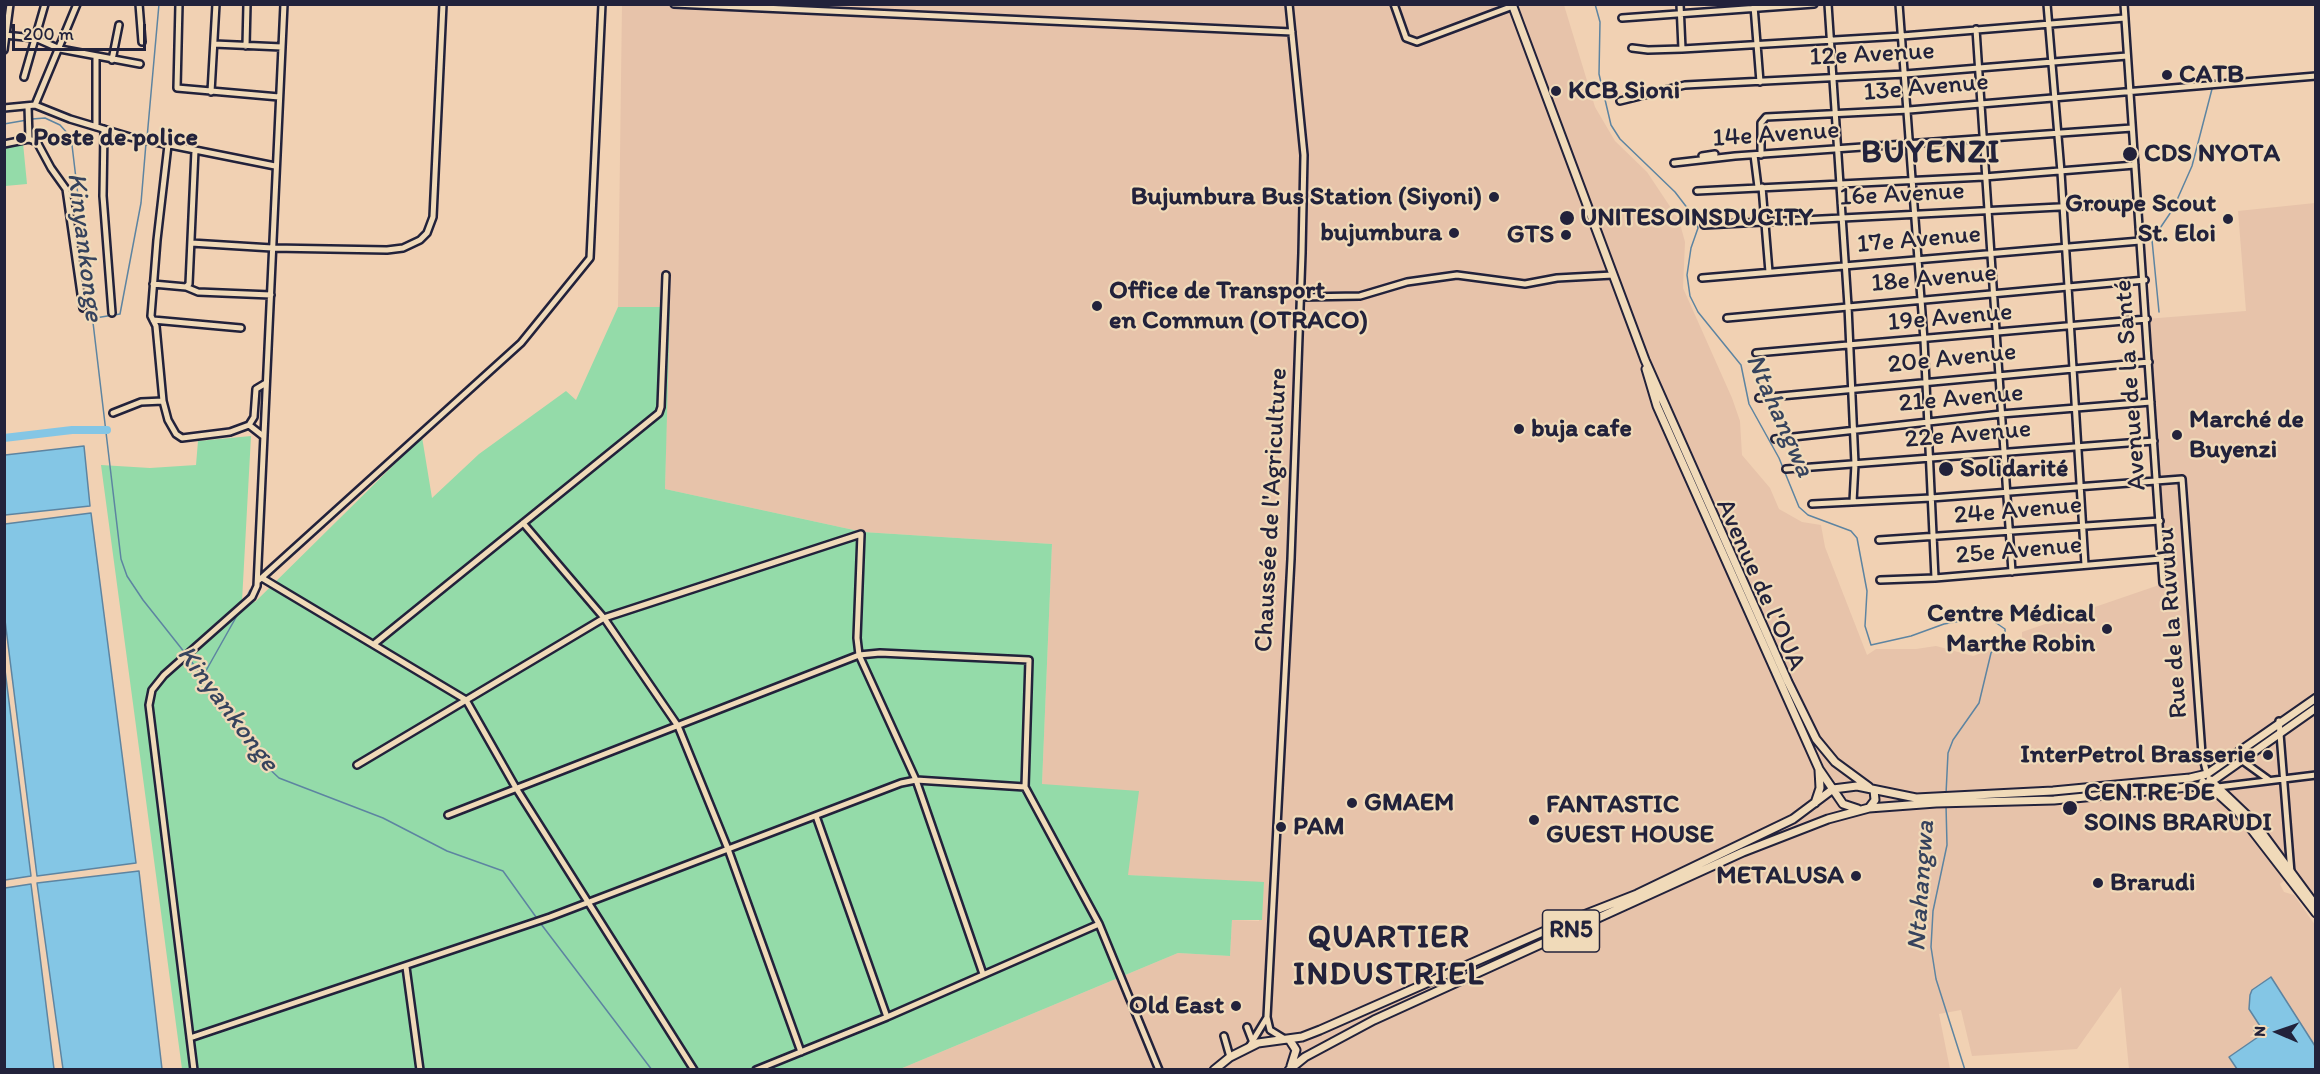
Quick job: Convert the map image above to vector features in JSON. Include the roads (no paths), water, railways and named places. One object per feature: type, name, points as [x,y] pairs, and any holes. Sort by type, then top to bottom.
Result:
[{"type":"main road","name":"Avenue de l'OUA","points":[[1512,5],[1645,360],[1648,383],[1660,404],[1809,728],[1835,762],[1874,790]]},
{"type":"main road","name":"Avenue de l'OUA","points":[[1660,404],[1819,769],[1843,804],[1860,810]]},
{"type":"main road","points":[[2316,698],[2279,721],[2204,775],[2208,783],[2238,812],[2316,906]]},
{"type":"main road","name":"RN5","points":[[1959,799],[2054,800],[2174,790],[2208,783],[2316,708]]},
{"type":"main road","points":[[1814,805],[1820,788],[1819,769]]},
{"type":"main road","name":"RN5","points":[[1289,1069],[1305,1057],[1374,1020],[1719,863],[1860,810],[1936,800],[2125,786],[2204,775]]},
{"type":"main road","points":[[2208,783],[2218,787],[2254,822],[2316,913]]},
{"type":"main road","name":"RN5","points":[[1214,1070],[1251,1043],[1320,1030],[1563,923],[1636,894],[1793,819],[1833,789],[1857,786],[1901,796],[1936,800]]},
{"type":"main road","points":[[1869,808],[1875,800],[1874,790]]},
{"type":"main road","points":[[1715,855],[1719,863]]},
{"type":"main road","points":[[1466,965],[1471,976]]},
{"type":"main road","name":"RN5","points":[[1286,1038],[1296,1054],[1289,1069]]},
{"type":"street","points":[[4,50],[10,4]]},
{"type":"street","points":[[24,77],[45,4]]},
{"type":"street","points":[[35,105],[77,4]]},
{"type":"street","points":[[139,4],[142,42]]},
{"type":"street","points":[[179,4],[176,87],[178,89],[279,97]]},
{"type":"street","points":[[211,92],[216,4]]},
{"type":"street","points":[[246,46],[247,4]]},
{"type":"street","points":[[260,580],[263,436],[284,4]]},
{"type":"street","points":[[191,243],[272,248],[394,250],[412,246],[427,233],[433,217],[444,4]]},
{"type":"street","points":[[194,1070],[149,705],[152,690],[158,681],[252,597],[260,580],[521,343],[590,258],[602,4]]},
{"type":"street","points":[[674,4],[815,7],[1292,32]]},
{"type":"street","name":"Chaussée de l'Agriculture","points":[[1251,1043],[1262,1029],[1267,1017],[1292,559],[1304,155],[1289,4]]},
{"type":"street","points":[[1394,4],[1406,38],[1417,42],[1512,5]]},
{"type":"street","points":[[1680,4],[1682,49]]},
{"type":"street","points":[[1622,18],[1754,6],[1814,4]]},
{"type":"street","points":[[1828,4],[1850,346],[1855,464],[1852,502]]},
{"type":"street","points":[[1899,4],[1914,180],[1935,578]]},
{"type":"street","points":[[2047,4],[2061,172],[2066,287],[2085,565]]},
{"type":"street","name":"Avenue de la Santé","points":[[2124,4],[2140,241],[2145,280],[2163,583]]},
{"type":"street","points":[[1754,6],[1760,82]]},
{"type":"street","points":[[1632,48],[1682,49],[1902,36],[2125,18]]},
{"type":"street","points":[[112,60],[119,25]]},
{"type":"street","points":[[1976,29],[1981,140],[1992,254],[2002,452],[2012,572]]},
{"type":"street","points":[[5,36],[35,38],[60,48],[96,57],[140,64]]},
{"type":"street","points":[[214,44],[282,47]]},
{"type":"street","name":"12e Avenue","points":[[1620,101],[1685,85],[1905,74],[2127,56]]},
{"type":"street","points":[[96,57],[96,127]]},
{"type":"street","name":"13e Avenue","points":[[1761,153],[1761,123],[1766,117],[1909,110],[2316,76]]},
{"type":"street","points":[[4,108],[35,105],[96,127],[147,140],[238,156],[275,166]]},
{"type":"street","points":[[27,106],[29,139]]},
{"type":"street","name":"14e Avenue","points":[[1674,163],[1761,153],[1838,150],[2132,128]]},
{"type":"street","points":[[104,129],[103,196],[112,313]]},
{"type":"street","points":[[4,144],[29,139],[38,142],[51,168],[66,189],[83,308]]},
{"type":"street","points":[[168,145],[153,284],[153,320],[160,357],[163,400],[168,420],[176,434],[182,438],[230,432],[249,425],[254,417],[256,389],[267,383]]},
{"type":"street","points":[[186,287],[189,284],[195,150]]},
{"type":"street","points":[[1702,156],[1761,153]]},
{"type":"street","points":[[1754,155],[1760,187],[1769,272]]},
{"type":"street","points":[[1697,191],[1984,177],[2135,165]]},
{"type":"street","name":"16e Avenue","points":[[1704,225],[2138,203]]},
{"type":"street","name":"17e Avenue","points":[[1702,278],[2140,241]]},
{"type":"street","points":[[374,644],[661,410],[666,275]]},
{"type":"street","points":[[1301,297],[1360,297],[1407,282],[1457,275],[1525,284],[1570,277],[1613,275]]},
{"type":"street","name":"18e Avenue","points":[[1727,318],[1993,292],[2145,280]]},
{"type":"street","points":[[153,284],[186,287],[198,292],[271,295]]},
{"type":"street","name":"19e Avenue","points":[[1756,353],[2147,319]]},
{"type":"street","points":[[153,320],[241,328]]},
{"type":"street","name":"20e Avenue","points":[[1759,398],[2071,367],[2149,362]]},
{"type":"street","points":[[113,412],[141,402],[163,400]]},
{"type":"street","name":"21e Avenue","points":[[1775,439],[1927,421],[2151,402]]},
{"type":"street","points":[[249,425],[263,436]]},
{"type":"street","name":"22e Avenue","points":[[1786,469],[2077,445],[2154,441]]},
{"type":"street","points":[[1812,504],[1931,498],[2156,479]]},
{"type":"street","name":"Rue de la Ruvubu","points":[[2156,479],[2182,479],[2204,775]]},
{"type":"street","name":"24e Avenue","points":[[1879,540],[2160,521]]},
{"type":"street","points":[[523,523],[604,618],[678,726],[728,849],[801,1052]]},
{"type":"street","points":[[357,765],[604,618],[861,534],[857,638],[859,655],[916,780],[983,975]]},
{"type":"street","name":"25e Avenue","points":[[1880,580],[1935,578],[2161,559]]},
{"type":"street","points":[[260,580],[374,644],[466,700],[516,788],[694,1070]]},
{"type":"street","points":[[448,815],[859,655],[880,652],[1029,660],[1025,787],[1099,924],[1160,1070]]},
{"type":"street","points":[[2279,721],[2291,877]]},
{"type":"street","points":[[2233,754],[2269,780]]},
{"type":"street","points":[[2218,787],[2316,775]]},
{"type":"street","points":[[190,1038],[406,967],[589,902],[916,780],[1025,787]]},
{"type":"street","points":[[816,816],[887,1017]]},
{"type":"street","points":[[756,1070],[887,1017],[1099,924]]},
{"type":"street","points":[[406,967],[420,1070]]},
{"type":"street","points":[[1267,1017],[1270,1030],[1286,1038]]},
{"type":"street","points":[[1247,1027],[1251,1043]]},
{"type":"street","points":[[1224,1036],[1230,1057]]},
{"type":"water","points":[[84,446],[90,506],[5,515],[5,455]]},
{"type":"water","points":[[91,513],[136,863],[37,876],[5,620],[5,524]]},
{"type":"water","points":[[4,662],[31,876],[5,880],[4,880]]},
{"type":"water","points":[[139,871],[162,1069],[63,1069],[37,883]]},
{"type":"water","points":[[31,884],[54,1069],[5,1069],[5,888]]},
{"type":"water","points":[[2271,977],[2315,1046],[2315,1069],[2237,1069],[2229,1057],[2258,1037],[2254,1030],[2260,1026],[2249,1009],[2250,995],[2252,990]]},
{"type":"waterway","points":[[147,138],[159,4]]},
{"type":"waterway","name":"Ntahangwa","points":[[1595,4],[1600,22],[1599,74],[1611,125],[1620,139],[1675,192],[1695,218],[1698,228],[1691,248],[1687,275],[1690,296],[1698,312],[1741,365],[1749,404],[1779,458],[1799,507],[1808,515],[1851,531],[1857,538],[1867,591],[1865,626],[1871,645],[1911,636],[1944,624],[1978,618],[1989,618],[2005,629],[2005,635],[1991,653],[1979,703],[1953,740],[1948,753],[1946,794]]},
{"type":"waterway","points":[[2159,312],[2152,240],[2173,209],[2192,166],[2212,89]]},
{"type":"waterway","name":"Kinyankonge","points":[[32,119],[45,118],[60,125],[70,136],[72,145],[121,559],[127,576],[143,600],[185,653]]},
{"type":"waterway","name":"Kinyankonge","points":[[4,124],[27,120]]},
{"type":"waterway","points":[[95,318],[120,314],[141,203],[146,143]]},
{"type":"waterway","name":"Kinyankonge","points":[[4,438],[72,430],[107,430]]},
{"type":"waterway","points":[[245,600],[250,590]]},
{"type":"waterway","points":[[203,676],[239,612]]},
{"type":"waterway","name":"Kinyankonge","points":[[188,657],[218,698],[231,724],[243,731],[261,761],[279,778],[383,818],[447,851],[503,871],[536,917]]},
{"type":"waterway","name":"Ntahangwa","points":[[1946,805],[1947,845],[1933,911],[1931,947],[1936,979],[1965,1070]]},
{"type":"waterway","name":"Kinyankonge","points":[[541,924],[652,1070]]},
{"type":"place","name":"CATB","points":[[2167,75]]},
{"type":"place","name":"KCB Sioni","points":[[1556,91]]},
{"type":"place","name":"Poste de police","points":[[21,138]]},
{"type":"place","name":"CDS NYOTA","points":[[2130,154]]},
{"type":"place","name":"Bujumbura Bus Station (Siyoni)","points":[[1494,197]]},
{"type":"place","name":"UNITESOINSDUCITY","points":[[1567,218]]},
{"type":"place","name":"Groupe Scout St. Eloi","points":[[2228,219]]},
{"type":"place","name":"bujumbura","points":[[1454,233]]},
{"type":"place","name":"GTS","points":[[1566,235]]},
{"type":"place","name":"Office de Transport en Commun (OTRACO)","points":[[1097,306]]},
{"type":"place","name":"buja cafe","points":[[1519,429]]},
{"type":"place","name":"Marché de Buyenzi","points":[[2177,435]]},
{"type":"place","name":"Solidarité","points":[[1946,469]]},
{"type":"place","name":"Centre Médical Marthe Robin","points":[[2107,629]]},
{"type":"place","name":"InterPetrol Brasserie","points":[[2268,755]]},
{"type":"place","name":"GMAEM","points":[[1352,803]]},
{"type":"place","name":"CENTRE DE SOINS BRARUDI","points":[[2070,808]]},
{"type":"place","name":"FANTASTIC GUEST HOUSE","points":[[1534,820]]},
{"type":"place","name":"PAM","points":[[1281,827]]},
{"type":"place","name":"METALUSA","points":[[1856,876]]},
{"type":"place","name":"Brarudi","points":[[2098,883]]},
{"type":"place","name":"Old East","points":[[1236,1006]]},
{"type":"district","name":"BUYENZI","points":[[1931,154]]},
{"type":"district","name":"QUARTIER INDUSTRIEL","points":[[1389,958]]}]
